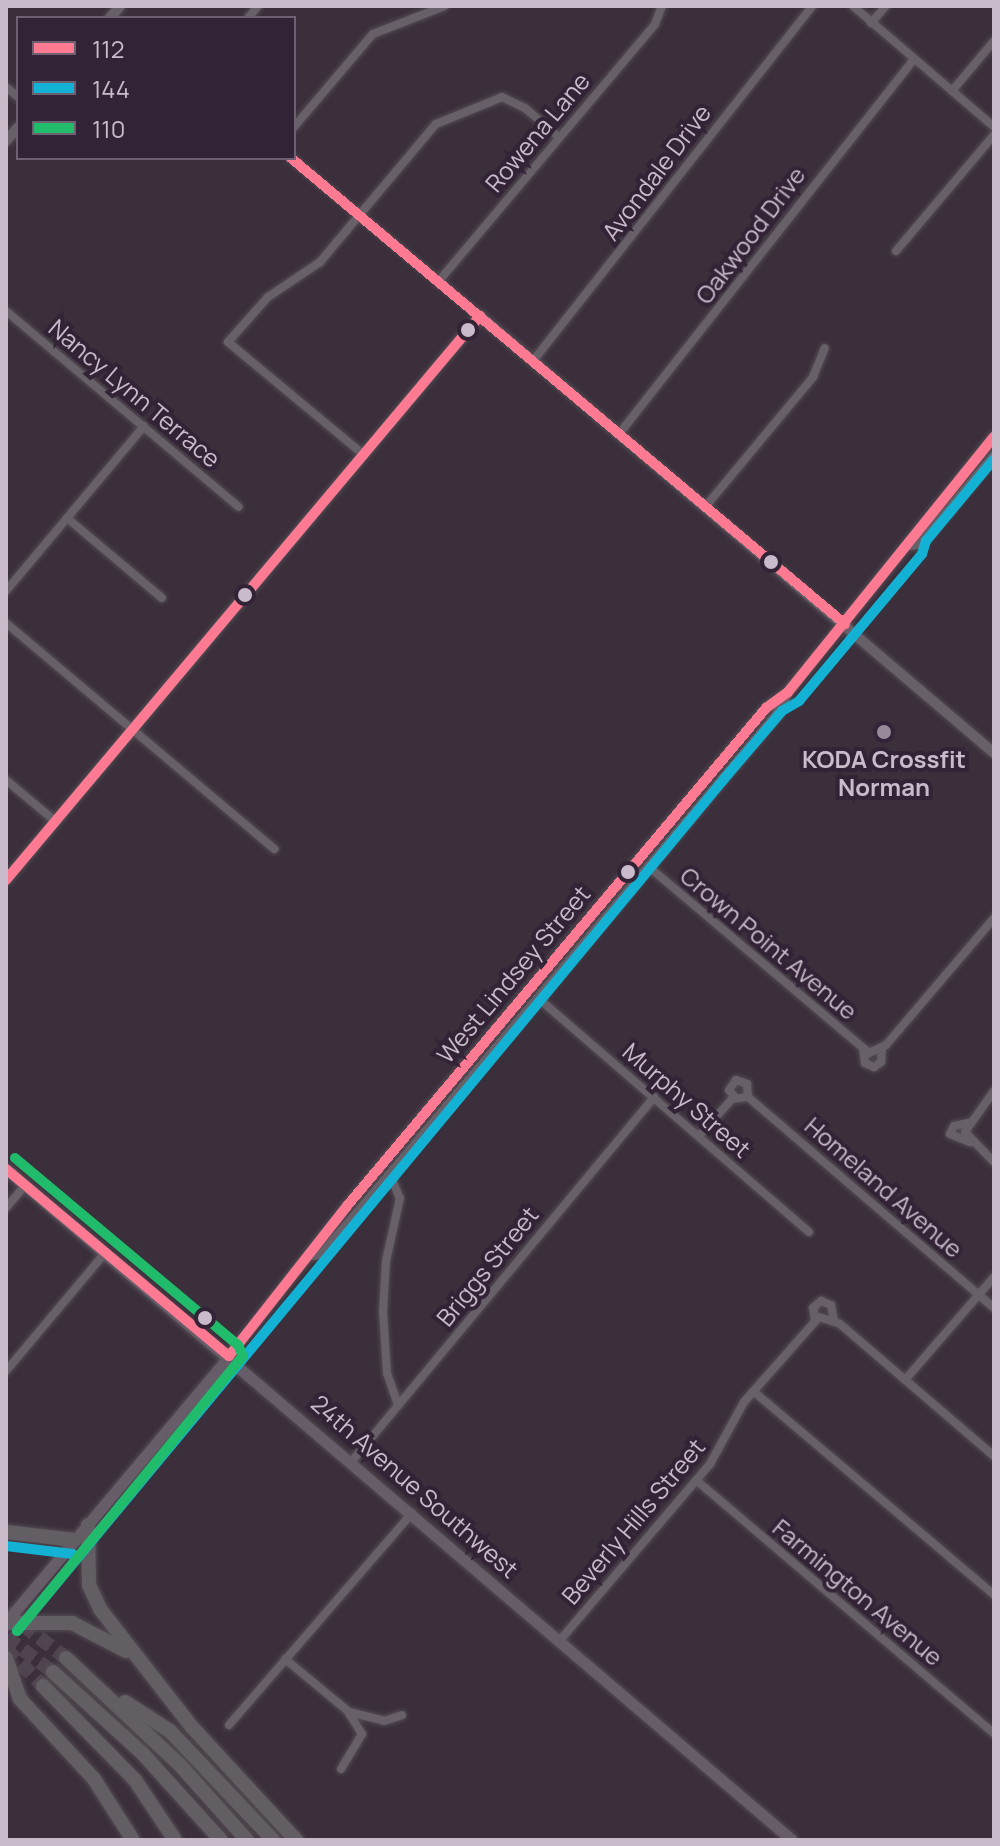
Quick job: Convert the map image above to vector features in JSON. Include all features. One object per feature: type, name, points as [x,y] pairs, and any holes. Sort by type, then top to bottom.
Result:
[{"type":"highway","points":[[88,1525],[89,1585],[134,1656],[296,1840]]},
{"type":"highway","points":[[6,1532],[75,1540]]},
{"type":"highway","points":[[6,1622],[72,1623],[134,1656]]},
{"type":"highway","points":[[6,1658],[15,1691],[94,1779],[133,1840]]},
{"type":"highway","points":[[66,1658],[179,1764],[247,1840]]},
{"type":"highway","points":[[53,1672],[143,1754],[221,1840]]},
{"type":"highway","points":[[97,1684],[170,1731],[273,1840]]},
{"type":"highway","points":[[43,1686],[128,1772],[175,1840]]},
{"type":"highway","points":[[6,1699],[28,1709]]},
{"type":"main road","name":"24th Avenue Southwest","points":[[6,1169],[561,1639],[792,1840]]},
{"type":"main road","name":"West Lindsey Street","points":[[6,1622],[229,1356]]},
{"type":"street","points":[[296,125],[373,34],[445,6]]},
{"type":"street","name":"Rowena Lane","points":[[438,282],[655,24],[662,6]]},
{"type":"street","name":"Avondale Drive","points":[[533,361],[812,6]]},
{"type":"street","points":[[853,6],[994,127]]},
{"type":"street","points":[[871,23],[886,6]]},
{"type":"street","points":[[952,91],[994,41]]},
{"type":"street","name":"Oakwood Drive","points":[[619,434],[913,60]]},
{"type":"street","points":[[364,455],[228,342],[268,297],[320,262],[430,129],[462,111],[508,98],[559,137]]},
{"type":"street","points":[[896,251],[994,135]]},
{"type":"street","points":[[293,160],[706,506],[994,753]]},
{"type":"street","name":"Nancy Lynn Terrace","points":[[6,311],[239,507]]},
{"type":"street","points":[[6,880],[480,316]]},
{"type":"street","points":[[706,506],[813,377],[825,348]]},
{"type":"street","points":[[6,591],[144,426]]},
{"type":"street","name":"West Lindsey Street","points":[[313,1255],[323,1253],[367,1202],[782,708],[788,692],[911,545],[912,535],[994,437]]},
{"type":"street","name":"West Lindsey Street","points":[[911,545],[921,543],[994,456]]},
{"type":"street","points":[[67,518],[162,598]]},
{"type":"street","points":[[6,623],[274,849]]},
{"type":"street","name":"West Lindsey Street","points":[[229,1356],[313,1255],[314,1246],[705,780],[773,700],[788,692]]},
{"type":"street","points":[[6,780],[55,821]]},
{"type":"street","points":[[705,780],[715,788]]},
{"type":"street","points":[[684,805],[694,813]]},
{"type":"street","name":"Crown Point Avenue","points":[[649,867],[863,1049],[879,1051],[881,1062],[874,1067],[865,1063],[863,1049]]},
{"type":"street","points":[[879,1051],[994,918]]},
{"type":"street","points":[[534,984],[541,995]]},
{"type":"street","name":"Murphy Street","points":[[541,995],[809,1232]]},
{"type":"street","points":[[511,1011],[521,1019]]},
{"type":"street","name":"Homeland Avenue","points":[[699,1136],[735,1097],[729,1090],[736,1080],[747,1084],[748,1097],[994,1308]]},
{"type":"street","points":[[970,1142],[967,1127],[994,1091]]},
{"type":"street","name":"Briggs Street","points":[[352,1461],[654,1097]]},
{"type":"street","points":[[735,1097],[748,1097]]},
{"type":"street","points":[[967,1127],[954,1126],[950,1134],[970,1142],[994,1162]]},
{"type":"street","points":[[381,1166],[390,1175],[400,1198],[386,1261],[383,1311],[387,1373],[398,1405]]},
{"type":"street","points":[[6,1208],[25,1185]]},
{"type":"street","points":[[358,1194],[367,1202]]},
{"type":"street","points":[[6,1371],[105,1253]]},
{"type":"street","points":[[905,1380],[994,1277]]},
{"type":"street","points":[[834,1320],[819,1318],[814,1305],[825,1301],[834,1320],[994,1456]]},
{"type":"street","name":"Beverly Hills Street","points":[[561,1639],[696,1480],[753,1391],[819,1318]]},
{"type":"street","points":[[753,1391],[994,1595]]},
{"type":"street","name":"Farmington Avenue","points":[[696,1480],[994,1734]]},
{"type":"street","points":[[229,1725],[412,1513]]},
{"type":"street","points":[[285,1659],[349,1712],[362,1734],[341,1769]]},
{"type":"street","points":[[349,1712],[384,1721],[402,1715]]},
{"type":"tunnel","points":[[6,1612],[66,1658]]},
{"type":"tunnel","points":[[6,1637],[53,1672]]},
{"type":"tunnel","points":[[6,1649],[43,1686]]},
{"type":"transit line","name":"112","points":[[293,160],[845,624]]},
{"type":"transit line","name":"112","points":[[6,880],[480,316]]},
{"type":"transit line","name":"112","points":[[6,1169],[229,1356],[347,1206],[766,708],[788,692],[994,437]]},
{"type":"transit line","name":"144","points":[[17,1631],[724,779],[782,711],[799,701],[922,554],[926,541],[994,459]]},
{"type":"transit line","name":"110","points":[[15,1158],[238,1345],[243,1356],[17,1631]]},
{"type":"transit line","name":"144","points":[[6,1546],[73,1554]]},
{"type":"place","name":"KODA Crossfit Norman","points":[[884,732]]}]
